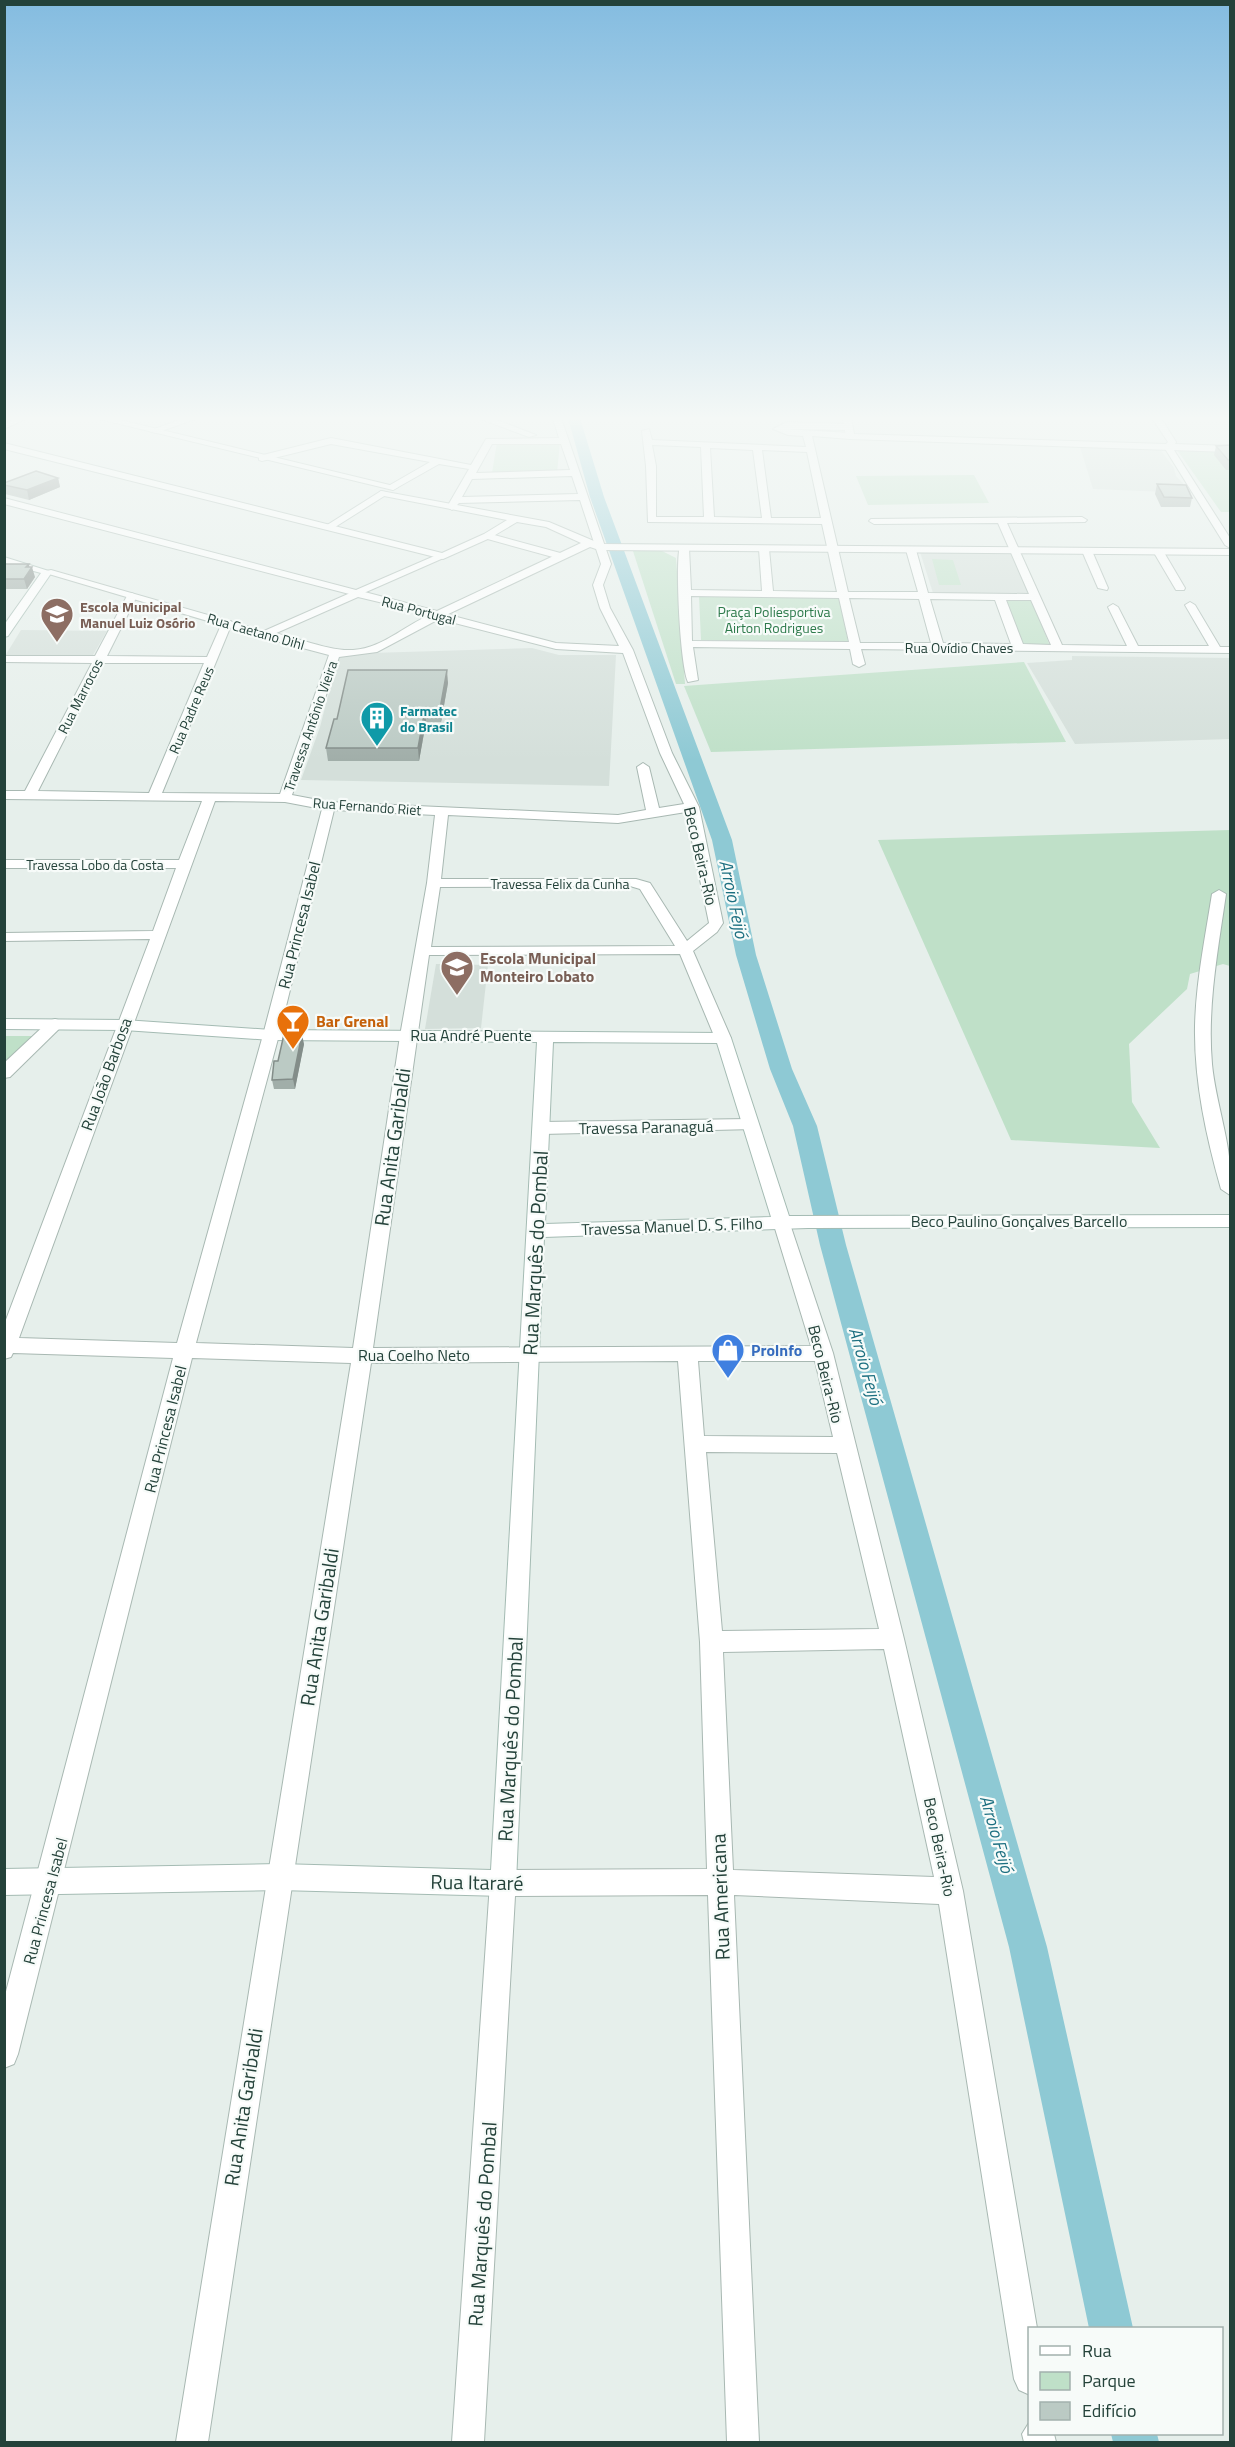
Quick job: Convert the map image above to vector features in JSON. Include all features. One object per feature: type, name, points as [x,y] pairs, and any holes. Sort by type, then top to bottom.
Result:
[{"type":"street","name":"Rua Portugal","points":[[124,532],[556,646],[627,650]]},
{"type":"street","points":[[349,532],[443,556]]},
{"type":"street","points":[[265,635],[493,532]]},
{"type":"street","points":[[567,532],[598,545],[632,547],[1230,552]]},
{"type":"street","name":"Beco Beira-Rio","points":[[595,532],[606,564],[598,585],[605,608],[627,650],[666,753],[692,807],[716,923],[712,929],[685,950],[723,1038],[823,1353],[893,1639],[950,1891],[1028,2373]]},
{"type":"street","points":[[830,532],[859,664]]},
{"type":"street","points":[[1007,532],[1058,648]]},
{"type":"street","points":[[487,536],[560,556]]},
{"type":"street","name":"Rua Caetano Dihl","points":[[4,560],[265,635],[335,653],[355,654],[377,647],[560,556],[598,545]]},
{"type":"street","points":[[684,548],[687,644],[692,680]]},
{"type":"street","points":[[764,549],[768,594]]},
{"type":"street","points":[[911,550],[938,647]]},
{"type":"street","points":[[1087,550],[1103,588]]},
{"type":"street","points":[[1158,551],[1180,588]]},
{"type":"street","points":[[4,633],[47,572]]},
{"type":"street","points":[[684,593],[1036,597]]},
{"type":"street","name":"Rua Marrocos","points":[[29,795],[132,596]]},
{"type":"street","points":[[999,596],[1018,647]]},
{"type":"street","points":[[1190,605],[1217,650]]},
{"type":"street","points":[[1113,607],[1134,648]]},
{"type":"street","name":"Rua Padre Reus","points":[[154,796],[227,623]]},
{"type":"street","name":"Rua Ovídio Chaves","points":[[687,644],[1230,650]]},
{"type":"street","name":"Travessa Antônio Vieira","points":[[285,798],[335,653]]},
{"type":"street","points":[[4,658],[212,660]]},
{"type":"street","points":[[643,766],[653,811]]},
{"type":"street","name":"Rua Fernando Riet","points":[[4,795],[285,798],[329,806],[618,819],[653,811],[692,807]]},
{"type":"street","name":"Rua João Barbosa","points":[[5,1347],[210,796]]},
{"type":"street","name":"Rua Princesa Isabel","points":[[4,2054],[51,1880],[184,1352],[271,1035],[329,806]]},
{"type":"street","name":"Rua Anita Garibaldi","points":[[192,2442],[362,1356],[408,1036],[434,883],[442,812]]},
{"type":"street","name":"Travessa Lobo da Costa","points":[[4,864],[185,864]]},
{"type":"street","name":"Travessa Felix da Cunha","points":[[434,883],[640,883],[649,890],[685,950]]},
{"type":"street","points":[[1219,894],[1205,992],[1203,1044],[1210,1110],[1230,1189]]},
{"type":"street","points":[[4,937],[159,935]]},
{"type":"street","points":[[422,951],[685,950]]},
{"type":"street","name":"Rua André Puente","points":[[4,1024],[124,1025],[271,1035],[545,1035],[723,1038]]},
{"type":"street","points":[[4,1073],[55,1024]]},
{"type":"street","name":"Rua Marquês do Pombal","points":[[468,2442],[503,1883],[545,1035]]},
{"type":"street","name":"Travessa Paranaguá","points":[[542,1128],[750,1125]]},
{"type":"street","name":"Beco Paulino Gonçalves Barcello","points":[[808,1222],[1230,1221]]},
{"type":"street","name":"Travessa Manuel D. S. Filho","points":[[536,1231],[808,1222]]},
{"type":"street","name":"Rua Coelho Neto","points":[[5,1347],[362,1356],[687,1352],[823,1353]]},
{"type":"street","name":"Rua Americana","points":[[687,1352],[711,1642],[743,2442]]},
{"type":"street","points":[[694,1444],[844,1445]]},
{"type":"street","points":[[711,1642],[893,1639]]},
{"type":"street","name":"Rua Itararé","points":[[4,1882],[279,1877],[503,1883],[720,1882],[950,1891]]},
{"type":"shaded area","points":[[920,552],[1013,554],[1032,595],[933,593]]},
{"type":"shaded area","name":"Escola Municipal Manuel Luiz Osório","points":[[21,630],[107,631],[93,655],[5,656]]},
{"type":"shaded area","points":[[532,648],[559,655],[616,655],[609,786],[301,780],[320,727],[339,654]]},
{"type":"shaded area","points":[[1072,656],[1230,658],[1230,739],[1075,744],[1027,663],[1072,660]]},
{"type":"shaded area","name":"Escola Municipal Monteiro Lobato","points":[[436,964],[488,965],[481,1028],[425,1029]]},
{"type":"green space","points":[[632,548],[660,550],[676,558],[685,684],[676,684]]},
{"type":"green space","points":[[932,559],[953,560],[961,585],[939,585]]},
{"type":"green space","name":"Praça Poliesportiva Airton Rodrigues","points":[[699,596],[839,597],[848,642],[701,640]]},
{"type":"green space","points":[[1005,598],[1031,599],[1050,646],[1023,646]]},
{"type":"green space","points":[[1024,662],[1066,742],[711,752],[684,686]]},
{"type":"green space","points":[[1230,830],[1230,966],[1223,964],[1190,974],[1187,989],[1129,1044],[1132,1102],[1160,1148],[1011,1140],[878,840]]},
{"type":"green space","points":[[5,1036],[38,1036],[5,1066]]},
{"type":"building","points":[[4,564],[29,564],[26,567],[32,567],[24,579],[4,579]]},
{"type":"building","points":[[348,670],[447,670],[440,709],[425,709],[418,748],[326,748],[334,719],[337,719]]},
{"type":"building","points":[[284,1034],[302,1034],[293,1079],[272,1080],[274,1061],[278,1061]]},
{"type":"waterway","name":"Arroio Feijó","points":[[610,532],[722,840],[746,955],[781,1069],[805,1126],[833,1245],[1028,1947],[1111,2327]]},
{"type":"waterway","name":"Arroio Feijó","points":[[1134,2435],[1136,2442]]},
{"type":"place","name":"Escola Municipal Manuel Luiz Osório","points":[[57,643]]},
{"type":"place","name":"Farmatec do Brasil","points":[[377,747]]},
{"type":"place","name":"Escola Municipal Monteiro Lobato","points":[[457,996]]},
{"type":"place","name":"Bar Grenal","points":[[293,1050]]},
{"type":"place","name":"ProInfo","points":[[728,1379]]}]
